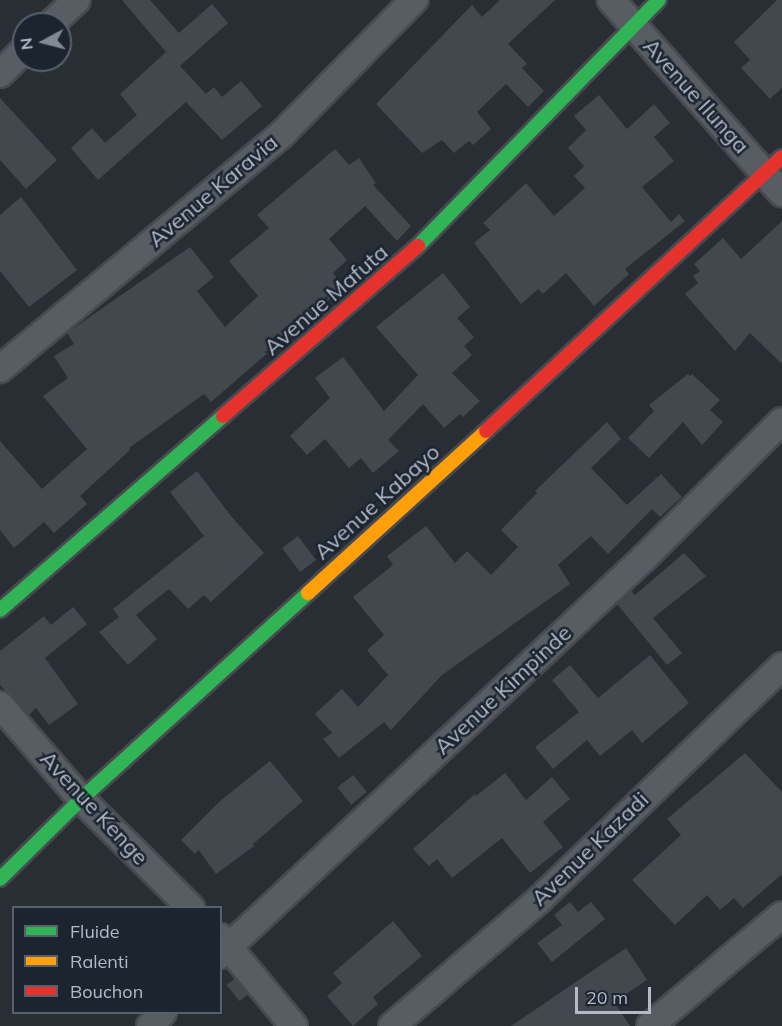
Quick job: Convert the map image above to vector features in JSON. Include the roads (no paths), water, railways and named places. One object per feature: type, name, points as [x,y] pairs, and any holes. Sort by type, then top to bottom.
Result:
[{"type":"street","points":[[64,12],[77,0]]},
{"type":"street","name":"Avenue Karavia","points":[[0,369],[281,135],[414,0]]},
{"type":"street","name":"Avenue Ilunga","points":[[611,0],[633,26],[773,165],[782,193]]},
{"type":"street","name":"Avenue Mafuta","points":[[0,610],[410,254],[659,0]]},
{"type":"street","points":[[0,74],[12,62]]},
{"type":"street","name":"Avenue Kabayo","points":[[0,879],[81,799],[537,386],[773,165]]},
{"type":"street","name":"Avenue Kimpinde","points":[[224,946],[644,558],[782,421]]},
{"type":"street","name":"Avenue Kazadi","points":[[392,1026],[540,899],[782,666]]},
{"type":"street","name":"Avenue Kenge","points":[[0,705],[81,799],[189,906]]},
{"type":"street","points":[[650,1026],[782,915]]},
{"type":"street","points":[[224,946],[294,1026]]},
{"type":"street","points":[[150,1026],[161,1014]]}]
